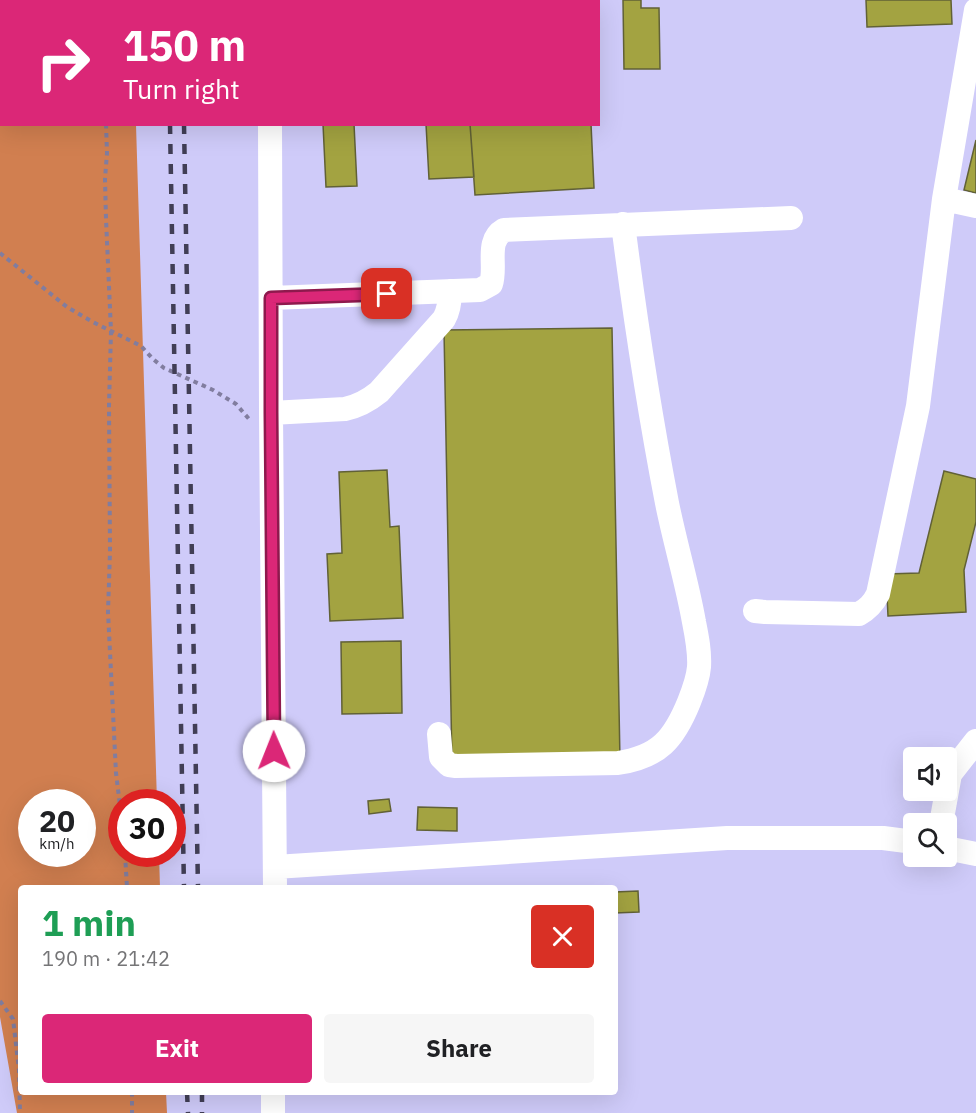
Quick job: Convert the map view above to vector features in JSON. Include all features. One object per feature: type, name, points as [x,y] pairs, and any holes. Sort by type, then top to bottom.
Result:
[{"type":"street","points":[[755,611],[859,614],[873,604],[878,594],[918,406],[944,199],[976,10]]},
{"type":"street","points":[[270,126],[275,878],[727,838],[883,838],[903,841]]},
{"type":"street","points":[[944,199],[976,206]]},
{"type":"street","points":[[271,298],[480,290],[491,284],[494,274],[493,243],[498,233],[504,230],[791,218]]},
{"type":"street","points":[[439,734],[441,758],[449,765],[618,764],[645,756],[669,740],[682,718],[692,693],[699,668],[698,646],[653,424],[623,225]]},
{"type":"street","points":[[271,413],[345,409],[357,407],[369,401],[444,319],[448,312],[450,291]]},
{"type":"street","points":[[943,813],[950,774],[976,741]]},
{"type":"street","points":[[957,850],[976,854]]},
{"type":"street","points":[[273,1095],[273,1113]]},
{"type":"path","points":[[106,126],[105,179],[111,331],[108,612],[118,789]]},
{"type":"path","points":[[0,253],[67,307],[141,346],[164,368],[213,390],[236,404],[271,448]]},
{"type":"path","points":[[126,867],[127,885]]},
{"type":"path","points":[[0,1001],[13,1019],[18,1062]]},
{"type":"path","points":[[20,1095],[20,1113]]},
{"type":"path","points":[[132,1095],[132,1113]]},
{"type":"shaded area","points":[[0,126],[136,126],[157,789],[108,789],[108,867],[159,867],[160,885],[18,885],[18,1095],[166,1095],[167,1113],[17,1113],[0,1017]]},
{"type":"building","points":[[623,0],[641,0],[641,8],[659,8],[660,69],[624,69]]},
{"type":"building","points":[[866,0],[951,0],[952,24],[867,27]]},
{"type":"building","points":[[323,126],[354,126],[357,186],[326,187]]},
{"type":"building","points":[[426,126],[470,126],[474,177],[429,179]]},
{"type":"building","points":[[470,126],[591,126],[594,188],[475,195]]},
{"type":"building","points":[[976,140],[976,193],[964,190]]},
{"type":"building","points":[[612,328],[620,761],[452,763],[444,330]]},
{"type":"building","points":[[387,470],[390,527],[399,526],[403,618],[330,621],[327,554],[342,553],[339,472]]},
{"type":"building","points":[[944,471],[976,479],[976,522],[964,570],[966,612],[888,616],[886,574],[919,573]]},
{"type":"building","points":[[401,641],[402,713],[342,714],[341,642]]},
{"type":"building","points":[[389,799],[391,811],[369,814],[368,801]]},
{"type":"building","points":[[418,807],[457,808],[457,831],[417,830]]},
{"type":"building","points":[[638,891],[639,912],[618,913],[618,892]]},
{"type":"railway","points":[[170,126],[184,885]]},
{"type":"railway","points":[[184,126],[198,885]]},
{"type":"railway","points":[[187,1095],[188,1113]]},
{"type":"railway","points":[[202,1095],[202,1113]]},
{"type":"route","points":[[274,751],[271,298],[387,294]]}]
